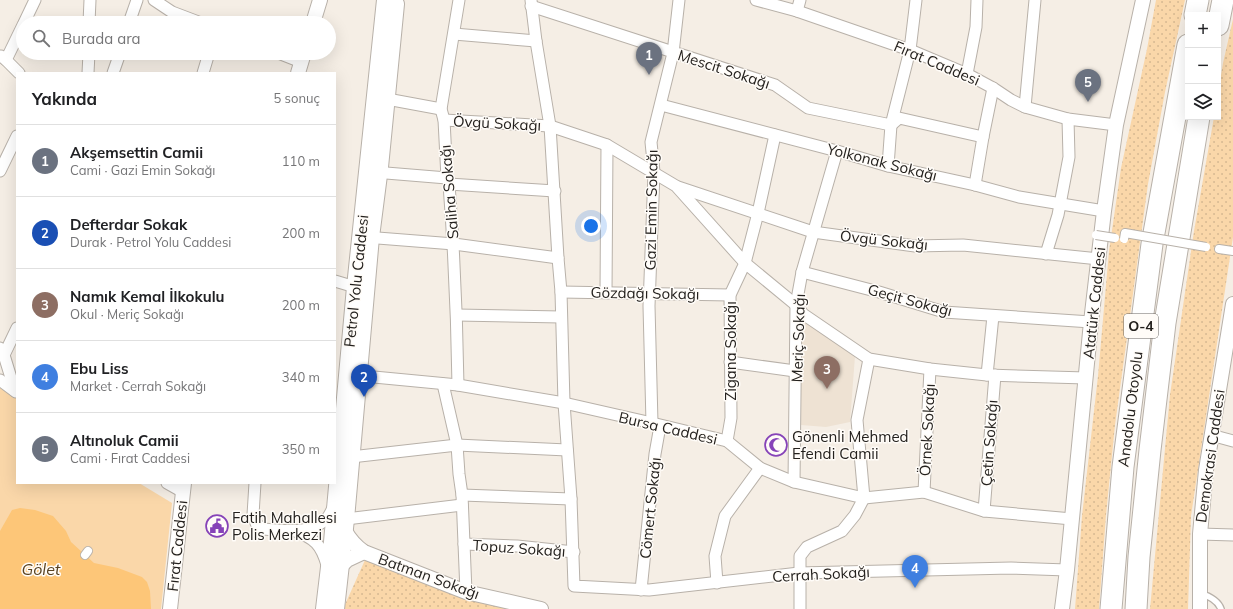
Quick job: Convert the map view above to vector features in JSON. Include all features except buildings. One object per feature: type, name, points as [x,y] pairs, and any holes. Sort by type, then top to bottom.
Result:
[{"type":"highway","points":[[1196,12],[1198,0]]},
{"type":"highway","points":[[1221,12],[1223,0]]},
{"type":"highway","name":"Anadolu Otoyolu","points":[[1111,609],[1123,467],[1151,252],[1187,48]]},
{"type":"highway","name":"Anadolu Otoyolu","points":[[1136,609],[1139,557],[1165,323],[1199,120]]},
{"type":"main road","name":"Petrol Yolu Caddesi","points":[[335,569],[335,504],[353,375],[373,172],[385,0]]},
{"type":"main road","name":"Petrol Yolu Caddesi","points":[[373,172],[387,99],[396,0]]},
{"type":"main road","name":"Petrol Yolu Caddesi","points":[[324,609],[332,590],[335,569],[346,525],[351,457],[355,287],[366,237]]},
{"type":"main road","name":"Petrol Yolu Caddesi","points":[[332,590],[336,609]]},
{"type":"street","points":[[28,16],[35,0]]},
{"type":"street","points":[[89,16],[90,0]]},
{"type":"street","points":[[131,16],[137,0]]},
{"type":"street","points":[[154,0],[172,12],[183,16]]},
{"type":"street","points":[[315,16],[320,0]]},
{"type":"street","name":"Saliha Sokağı","points":[[458,385],[454,244],[444,120],[441,109],[459,0]]},
{"type":"street","name":"Gazi Emin Sokağı","points":[[656,425],[649,306],[654,172],[652,142],[673,53],[679,0]]},
{"type":"street","name":"Fırat Caddesi","points":[[756,0],[797,11],[910,50],[967,74],[1025,107],[1068,119],[1116,125]]},
{"type":"street","points":[[797,11],[800,0]]},
{"type":"street","points":[[888,166],[890,125],[910,50],[916,0]]},
{"type":"street","points":[[967,74],[976,27],[977,0]]},
{"type":"street","points":[[1025,107],[1035,0]]},
{"type":"street","name":"Atatürk Caddesi","points":[[1062,609],[1091,322],[1104,211],[1116,125],[1144,0]]},
{"type":"street","points":[[531,3],[550,126],[561,292],[564,403],[574,552]]},
{"type":"street","name":"Mescit Sokağı","points":[[531,3],[673,53],[774,85],[808,108],[890,125],[899,118],[982,137]]},
{"type":"street","points":[[454,34],[536,41]]},
{"type":"street","points":[[16,37],[3,58],[17,72]]},
{"type":"street","points":[[88,60],[88,72]]},
{"type":"street","points":[[114,72],[118,60]]},
{"type":"street","points":[[203,72],[207,60]]},
{"type":"street","points":[[975,185],[982,137],[993,88]]},
{"type":"street","name":"Övgü Sokağı","points":[[387,99],[441,109]]},
{"type":"street","name":"Yolkonak Sokağı","points":[[661,105],[837,151],[888,166],[975,185],[1019,197],[1104,211]]},
{"type":"street","points":[[1046,254],[1060,204],[1069,157],[1068,119]]},
{"type":"street","name":"Övgü Sokağı","points":[[444,120],[550,126],[607,145],[676,186],[813,232],[915,246],[962,245],[1099,259]]},
{"type":"street","name":"Zigana Sokağı","points":[[727,441],[731,418],[730,295],[746,263],[775,135]]},
{"type":"street","points":[[0,171],[16,138]]},
{"type":"street","points":[[606,293],[607,145]]},
{"type":"street","name":"Meriç Sokağı","points":[[794,482],[796,305],[802,272],[837,151]]},
{"type":"street","points":[[373,172],[555,191]]},
{"type":"street","points":[[676,186],[746,263],[796,305],[803,314],[868,359],[930,369],[991,375],[1086,378]]},
{"type":"street","points":[[1124,239],[1125,233],[1206,247]]},
{"type":"street","points":[[1096,235],[1115,238]]},
{"type":"street","points":[[366,237],[454,244],[558,258]]},
{"type":"street","points":[[1219,249],[1233,251]]},
{"type":"street","name":"Geçit Sokağı","points":[[802,272],[879,292],[944,312],[1091,322]]},
{"type":"street","points":[[336,281],[355,287]]},
{"type":"street","name":"Gözdağı Sokağı","points":[[561,292],[730,295]]},
{"type":"street","name":"Demokrasi Caddesi","points":[[1200,609],[1200,534],[1206,470],[1233,307]]},
{"type":"street","points":[[457,315],[561,316]]},
{"type":"street","name":"Çetin Sokağı","points":[[984,511],[993,316]]},
{"type":"street","points":[[16,330],[2,351],[16,392]]},
{"type":"street","points":[[800,609],[800,556],[806,547],[842,531],[855,515],[864,498],[857,420],[868,359]]},
{"type":"street","points":[[730,362],[796,371]]},
{"type":"street","name":"Örnek Sokağı","points":[[924,492],[930,369]]},
{"type":"street","name":"Bursa Caddesi","points":[[353,375],[458,385],[564,403],[727,441],[760,468],[794,482],[864,498],[924,492],[984,511],[1072,519]]},
{"type":"street","points":[[0,380],[16,392]]},
{"type":"street","points":[[443,384],[457,445],[462,500],[466,592]]},
{"type":"street","name":"Cömert Sokağı","points":[[641,590],[655,454],[656,425]]},
{"type":"street","points":[[1211,435],[1233,441]]},
{"type":"street","points":[[351,457],[457,445],[567,450]]},
{"type":"street","points":[[717,583],[715,556],[725,516],[760,468]]},
{"type":"street","points":[[170,484],[183,488]]},
{"type":"street","points":[[255,484],[253,515],[256,523],[262,529],[295,531],[310,528],[324,521],[335,504]]},
{"type":"street","name":"Fırat Caddesi","points":[[170,609],[183,488]]},
{"type":"street","points":[[295,531],[312,539],[335,569],[347,560],[364,552],[350,540],[346,525],[462,500],[571,499]]},
{"type":"street","points":[[1071,609],[1072,519]]},
{"type":"street","points":[[1200,534],[1233,535]]},
{"type":"street","name":"Topuz Sokağı","points":[[464,544],[517,546],[574,552]]},
{"type":"street","name":"Batman Sokağı","points":[[364,552],[466,592],[541,609]]},
{"type":"street","name":"Cerrah Sokağı","points":[[574,552],[574,586],[641,590],[799,573],[1011,568],[1067,570]]},
{"type":"lane","points":[[1200,593],[1219,603],[1221,609]]},
{"type":"shaded area","points":[[1156,0],[1185,0],[1165,92],[1148,184],[1115,425],[1099,609],[1075,609],[1082,516],[1098,376],[1109,251],[1121,168]]},
{"type":"shaded area","points":[[1233,19],[1233,237],[1191,516],[1188,609],[1150,609],[1170,395],[1194,231],[1213,120],[1221,120],[1221,75]]},
{"type":"shaded area","points":[[801,320],[855,356],[850,422],[826,427],[801,425]]},
{"type":"shaded area","points":[[0,388],[16,398],[16,484],[141,484],[172,503],[161,609],[0,609]]},
{"type":"shaded area","points":[[365,560],[483,602],[516,609],[343,609]]},
{"type":"water","name":"Gölet","points":[[20,508],[35,510],[53,516],[66,531],[71,542],[94,563],[118,568],[142,577],[147,582],[150,591],[151,609],[0,609],[0,531],[12,510]]},
{"type":"place","name":"Akşemsettin Camii","points":[[649,75]]},
{"type":"place","name":"Altınoluk Camii","points":[[1088,102]]},
{"type":"place","name":"Namık Kemal İlkokulu","points":[[827,389]]},
{"type":"place","name":"Defterdar Sokak","points":[[364,397]]},
{"type":"place","name":"Gönenli Mehmed Efendi Camii","points":[[776,445]]},
{"type":"place","name":"Fatih Mahallesi Polis Merkezi","points":[[217,526]]},
{"type":"place","name":"Ebu Liss","points":[[915,588]]}]
